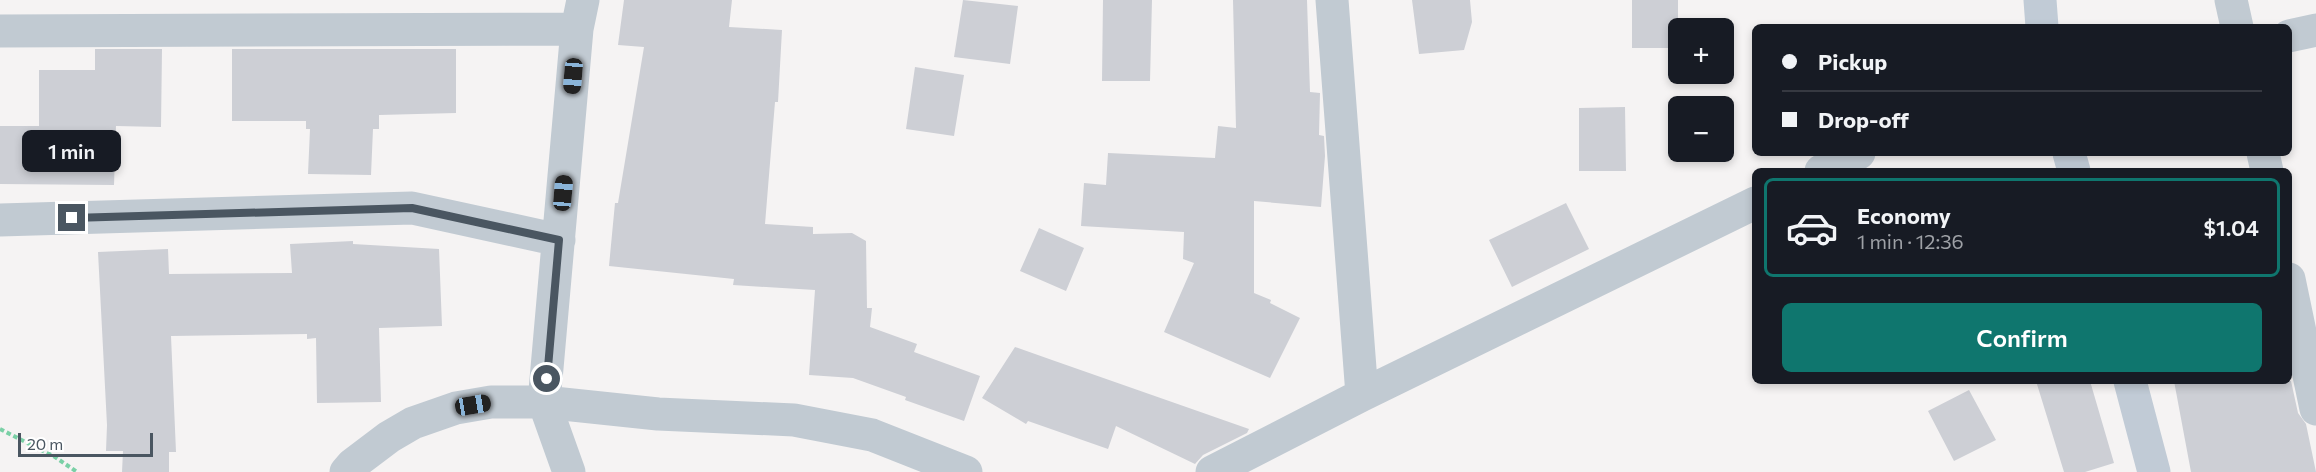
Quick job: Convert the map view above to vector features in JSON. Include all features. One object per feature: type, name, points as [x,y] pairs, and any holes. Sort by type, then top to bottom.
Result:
[{"type":"street","points":[[1332,0],[1362,395]]},
{"type":"street","points":[[2040,0],[2042,24]]},
{"type":"street","points":[[2231,0],[2236,24]]},
{"type":"street","points":[[0,31],[580,14],[544,402],[569,472]]},
{"type":"street","points":[[2292,35],[2316,30]]},
{"type":"street","points":[[1827,168],[1853,156]]},
{"type":"street","points":[[1212,472],[1362,395],[1752,204]]},
{"type":"street","points":[[0,220],[412,208],[559,240]]},
{"type":"street","points":[[2292,293],[2316,409]]},
{"type":"street","points":[[2131,384],[2154,472]]},
{"type":"street","points":[[346,472],[389,437],[413,423],[456,408],[491,402],[544,402],[658,414],[794,420],[872,435],[966,472]]},
{"type":"path","points":[[0,429],[55,457],[77,472]]},
{"type":"building","points":[[624,0],[732,0],[729,27],[782,30],[778,102],[775,102],[765,224],[813,227],[813,234],[852,233],[866,241],[867,308],[872,308],[870,327],[917,344],[914,352],[980,376],[964,421],[853,378],[809,375],[815,290],[733,285],[734,279],[609,266],[615,203],[618,203],[644,47],[618,45]]},
{"type":"building","points":[[963,0],[1018,6],[1010,64],[954,57]]},
{"type":"building","points":[[1103,0],[1152,0],[1150,81],[1102,81]]},
{"type":"building","points":[[1233,0],[1307,0],[1310,92],[1320,93],[1319,135],[1324,136],[1325,156],[1321,207],[1254,201],[1254,293],[1271,300],[1270,303],[1300,318],[1270,378],[1164,332],[1194,263],[1183,259],[1184,232],[1081,226],[1084,183],[1106,185],[1108,153],[1215,158],[1218,126],[1236,128]]},
{"type":"building","points":[[1412,0],[1470,0],[1472,22],[1464,50],[1419,54]]},
{"type":"building","points":[[1632,0],[1678,0],[1678,18],[1668,18],[1668,48],[1632,48]]},
{"type":"building","points":[[95,49],[162,49],[161,127],[116,126],[114,185],[0,184],[0,126],[39,126],[39,70],[95,70]]},
{"type":"building","points":[[232,49],[456,49],[456,113],[379,115],[379,129],[373,129],[371,175],[308,174],[310,129],[306,129],[306,121],[232,121]]},
{"type":"building","points":[[915,67],[964,75],[954,136],[906,129]]},
{"type":"building","points":[[1625,107],[1626,171],[1579,171],[1579,108]]},
{"type":"building","points":[[1566,203],[1589,249],[1512,287],[1489,240]]},
{"type":"building","points":[[1039,228],[1084,248],[1066,291],[1020,271]]},
{"type":"building","points":[[353,241],[353,244],[439,249],[442,326],[379,328],[381,402],[317,403],[316,338],[307,339],[307,334],[171,336],[176,452],[169,452],[169,472],[122,472],[123,451],[106,451],[107,425],[98,252],[168,249],[169,274],[292,273],[290,244]]},
{"type":"building","points":[[1015,347],[1249,429],[1247,433],[1203,455],[1195,464],[1116,426],[1108,449],[1028,421],[1026,424],[982,398]]},
{"type":"building","points":[[2037,384],[2091,384],[2114,463],[2085,472],[2064,472]]},
{"type":"building","points":[[2175,384],[2292,384],[2298,413],[2306,424],[2316,472],[2191,472]]},
{"type":"building","points":[[1969,390],[1996,440],[1954,461],[1928,411]]},
{"type":"route","points":[[72,218],[412,208],[559,240],[547,379]]}]
